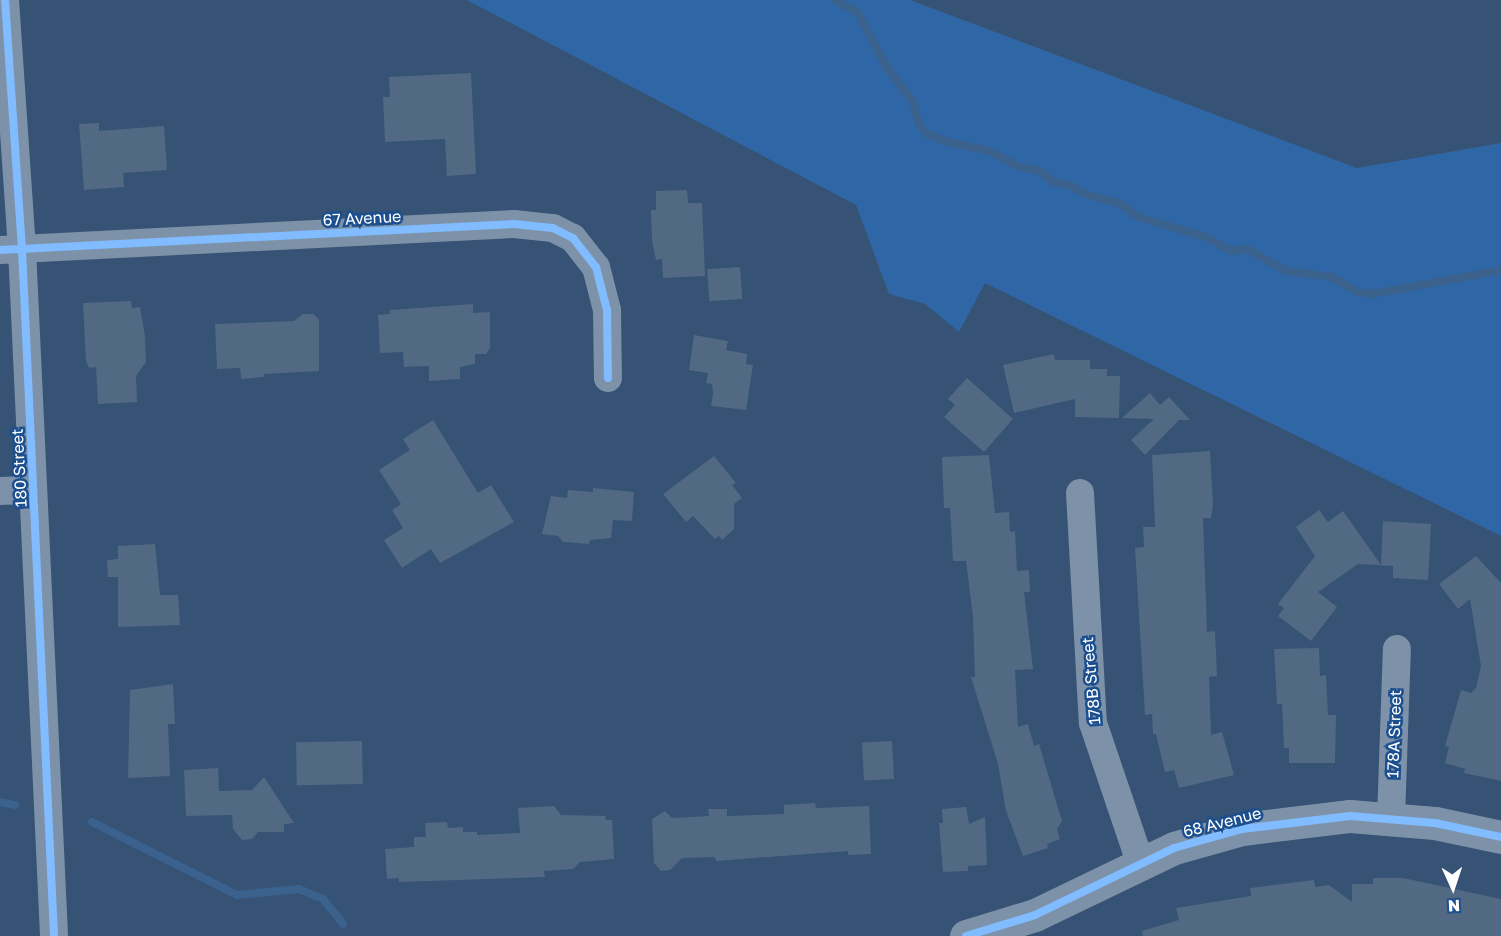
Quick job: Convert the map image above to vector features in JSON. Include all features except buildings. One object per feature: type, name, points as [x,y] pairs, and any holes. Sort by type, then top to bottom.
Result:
[{"type":"street","name":"180 Street","points":[[4,17],[11,249],[33,490],[54,936]]},
{"type":"street","name":"67 Avenue","points":[[11,249],[514,224],[554,228],[573,238],[596,267],[607,310],[608,378]]},
{"type":"street","points":[[0,491],[33,490]]},
{"type":"street","name":"178B Street","points":[[1080,494],[1093,723],[1140,862]]},
{"type":"street","name":"178A Street","points":[[1391,818],[1397,650]]},
{"type":"street","name":"68 Avenue","points":[[966,936],[1035,915],[1140,862],[1207,837],[1242,829],[1315,818],[1391,818],[1501,837]]},
{"type":"shaded area","points":[[467,0],[910,0],[1357,168],[1501,143],[1501,536],[985,283],[959,332],[925,304],[889,294],[856,205]]},
{"type":"waterway","points":[[835,0],[858,13],[886,66],[913,102],[919,124],[927,134],[948,142],[989,151],[1019,167],[1038,170],[1055,183],[1070,185],[1085,194],[1119,203],[1138,217],[1206,237],[1231,251],[1247,249],[1286,271],[1332,277],[1358,292],[1372,294],[1501,270]]},
{"type":"waterway","points":[[0,802],[16,805]]},
{"type":"waterway","points":[[92,822],[237,895],[299,889],[323,899],[343,924]]},
{"type":"cycle path","points":[[5,0],[22,249],[54,936]]},
{"type":"cycle path","points":[[0,250],[514,224],[553,228],[573,238],[596,267],[607,310],[608,378]]},
{"type":"cycle path","points":[[966,936],[1035,915],[1174,848],[1242,829],[1350,816],[1435,823],[1501,837]]}]
